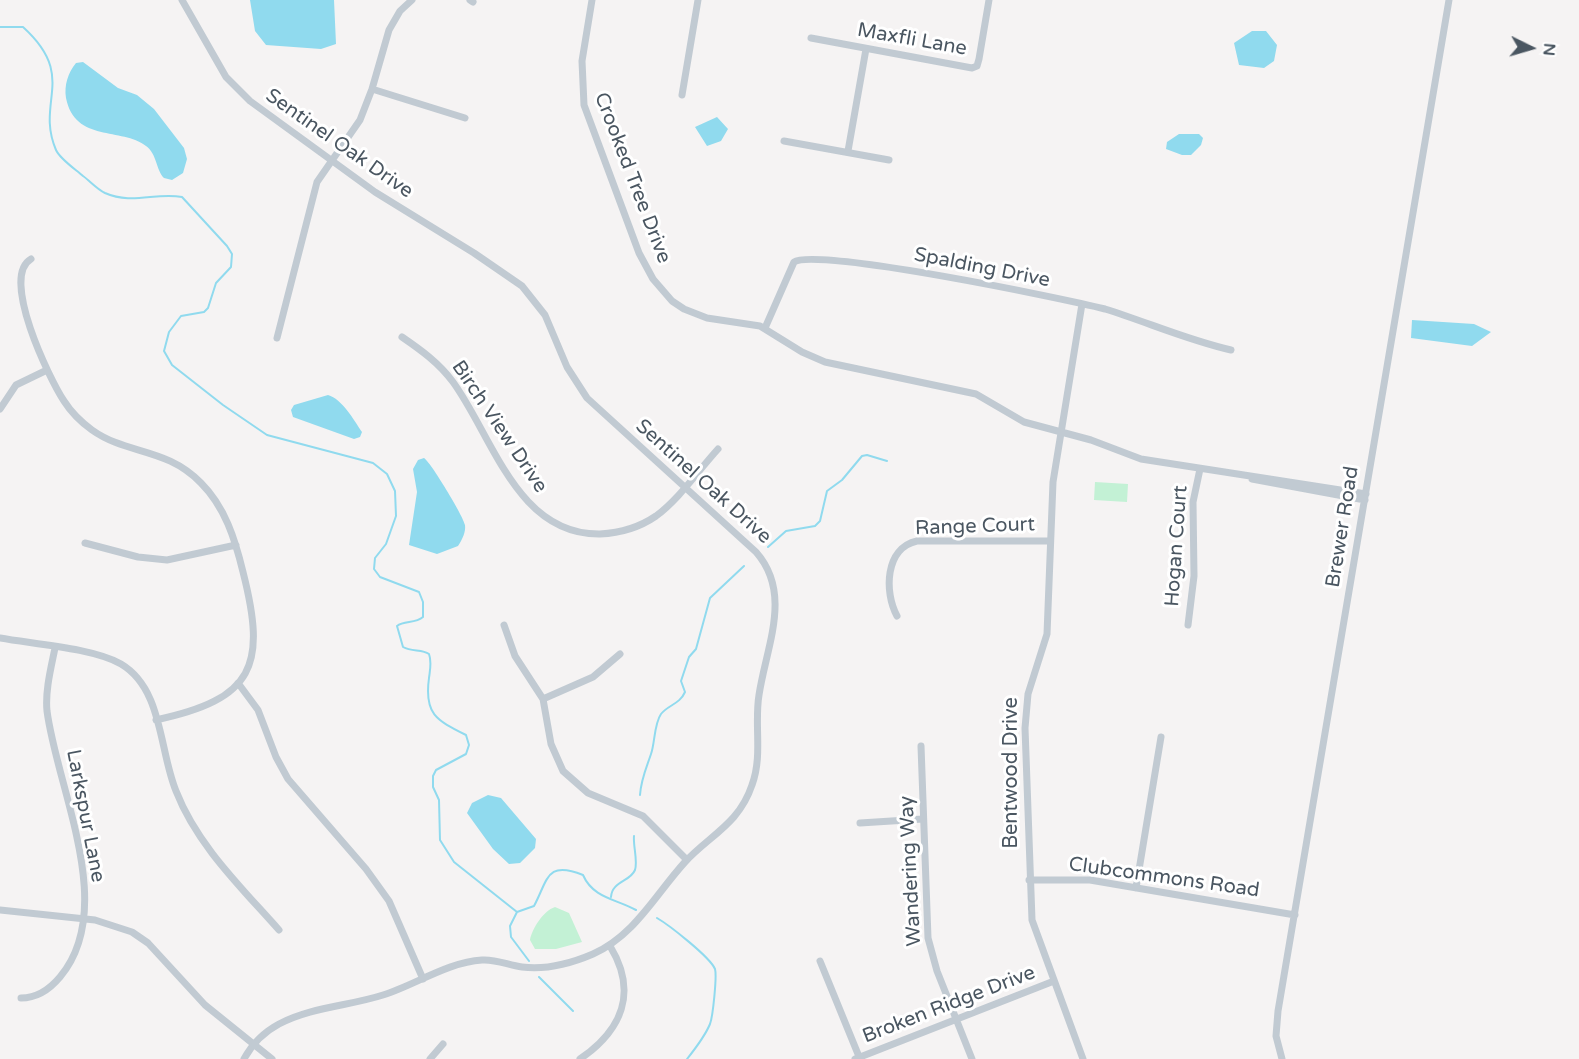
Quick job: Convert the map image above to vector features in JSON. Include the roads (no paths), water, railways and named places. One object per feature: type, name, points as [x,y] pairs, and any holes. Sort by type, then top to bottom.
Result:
[{"type":"street","name":"Sentinel Oak Drive","points":[[182,0],[219,66],[236,88],[331,161],[522,286],[545,315],[567,367],[580,389],[762,558],[770,571],[776,595],[769,655],[758,697],[758,757],[752,788],[728,826],[687,860],[632,928],[610,946],[558,965],[525,968],[483,960],[458,965],[381,996],[294,1017],[272,1028],[253,1045],[244,1059]]},
{"type":"street","points":[[277,338],[317,182],[360,120],[372,89],[389,30],[400,11],[412,0]]},
{"type":"street","name":"Crooked Tree Drive","points":[[592,0],[581,76],[584,105],[645,266],[662,291],[684,309],[707,318],[765,328],[802,352],[825,362],[966,391],[985,397],[1024,422],[1141,459],[1238,476],[1274,478],[1365,497]]},
{"type":"street","points":[[682,95],[698,0]]},
{"type":"street","name":"Maxfli Lane","points":[[811,38],[968,67],[976,66],[988,0]]},
{"type":"street","name":"Brewer Road","points":[[1282,1059],[1276,1039],[1276,1022],[1449,0]]},
{"type":"street","points":[[848,151],[866,49]]},
{"type":"street","points":[[372,89],[465,118]]},
{"type":"street","points":[[784,141],[889,160]]},
{"type":"street","points":[[31,259],[23,269],[20,294],[47,369],[62,399],[89,428],[116,442],[166,458],[202,484],[225,516],[236,545],[253,611],[256,635],[249,663],[238,683],[223,698],[206,708],[156,720]]},
{"type":"street","name":"Spalding Drive","points":[[765,328],[789,271],[798,260],[876,265],[1082,304],[1122,315],[1189,339],[1231,350]]},
{"type":"street","name":"Bentwood Drive","points":[[1082,304],[1053,482],[1047,634],[1031,680],[1026,708],[1029,880],[1034,929],[1083,1059]]},
{"type":"street","name":"Birch View Drive","points":[[402,337],[434,361],[447,375],[525,499],[552,522],[588,533],[622,531],[655,516],[718,449]]},
{"type":"street","points":[[0,409],[16,384],[47,369]]},
{"type":"street","name":"Hogan Court","points":[[1188,625],[1194,576],[1193,502],[1200,470]]},
{"type":"street","name":"Range Court","points":[[897,615],[890,600],[891,570],[896,555],[907,544],[917,541],[1050,541]]},
{"type":"street","points":[[85,543],[138,557],[167,560],[236,545]]},
{"type":"street","points":[[504,625],[515,656],[543,699],[551,744],[563,771],[588,793],[643,816],[687,860]]},
{"type":"street","points":[[0,638],[102,656],[121,664],[134,675],[146,690],[171,780],[195,828],[209,849],[279,930]]},
{"type":"street","name":"Larkspur Lane","points":[[21,998],[29,998],[47,990],[64,972],[76,950],[83,918],[83,877],[47,709],[55,648]]},
{"type":"street","points":[[543,699],[593,677],[620,654]]},
{"type":"street","points":[[238,683],[258,710],[276,757],[288,778],[366,868],[389,901],[423,980]]},
{"type":"street","points":[[1136,888],[1161,737]]},
{"type":"street","name":"Wandering Way","points":[[921,746],[928,938],[972,1059]]},
{"type":"street","points":[[860,823],[923,819]]},
{"type":"street","name":"Clubcommons Road","points":[[1029,880],[1076,879],[1295,915]]},
{"type":"street","points":[[0,910],[83,918],[119,926],[140,937],[205,1005],[272,1059]]},
{"type":"street","points":[[580,1059],[607,1036],[622,1008],[624,992],[622,974],[610,946]]},
{"type":"street","points":[[820,961],[858,1058]]},
{"type":"street","name":"Broken Ridge Drive","points":[[858,1058],[1054,981]]},
{"type":"street","points":[[430,1059],[443,1044]]},
{"type":"water","points":[[250,0],[334,0],[336,44],[321,49],[266,45],[255,31]]},
{"type":"water","points":[[1252,31],[1266,31],[1277,45],[1274,61],[1264,68],[1239,65],[1234,43]]},
{"type":"water","points":[[83,62],[118,88],[137,95],[154,109],[184,148],[187,159],[183,173],[172,180],[164,178],[150,149],[146,146],[136,140],[100,132],[79,122],[71,112],[66,98],[66,88],[67,79],[73,67],[76,63]]},
{"type":"water","points":[[717,117],[728,129],[721,141],[707,146],[695,127]]},
{"type":"water","points":[[1179,134],[1199,134],[1203,138],[1201,145],[1191,155],[1182,155],[1166,149],[1167,142]]},
{"type":"water","points":[[1412,320],[1474,324],[1491,332],[1472,346],[1411,338]]},
{"type":"water","points":[[328,395],[347,410],[362,432],[360,437],[354,439],[293,417],[291,410],[294,405]]},
{"type":"water","points":[[424,458],[446,490],[465,525],[458,546],[437,554],[409,545],[417,492],[413,469],[418,460]]},
{"type":"water","points":[[488,795],[501,798],[536,839],[535,848],[520,863],[509,864],[493,849],[467,813],[472,803]]},
{"type":"waterway","points":[[0,27],[23,27],[39,45],[48,60],[52,75],[51,133],[56,150],[64,160],[105,193],[125,198],[182,197],[232,254],[231,267],[216,283],[208,308],[204,312],[181,316],[169,332],[164,351],[172,365],[223,405],[267,435],[373,463],[387,474],[395,491],[396,516],[386,544],[375,558],[374,569],[380,577],[419,592],[423,602],[423,617],[417,621],[397,626],[403,647],[429,654],[428,700],[431,708],[440,720],[466,735],[469,745],[466,754],[436,770],[433,776],[433,787],[439,800],[440,840],[454,862],[517,912],[534,906],[550,875],[562,870],[583,875],[587,883],[599,893],[636,910]]},
{"type":"waterway","points":[[768,547],[786,531],[815,526],[820,521],[827,491],[842,480],[862,456],[867,455],[887,461]]},
{"type":"waterway","points":[[640,795],[659,718],[685,692],[681,681],[689,657],[696,649],[710,598],[744,566]]},
{"type":"waterway","points":[[611,897],[614,888],[635,870],[634,836]]},
{"type":"waterway","points":[[517,912],[510,926],[511,937],[529,961]]},
{"type":"waterway","points":[[657,918],[698,949],[715,969],[710,1024],[703,1038],[687,1059]]},
{"type":"waterway","points":[[539,977],[573,1011]]}]
